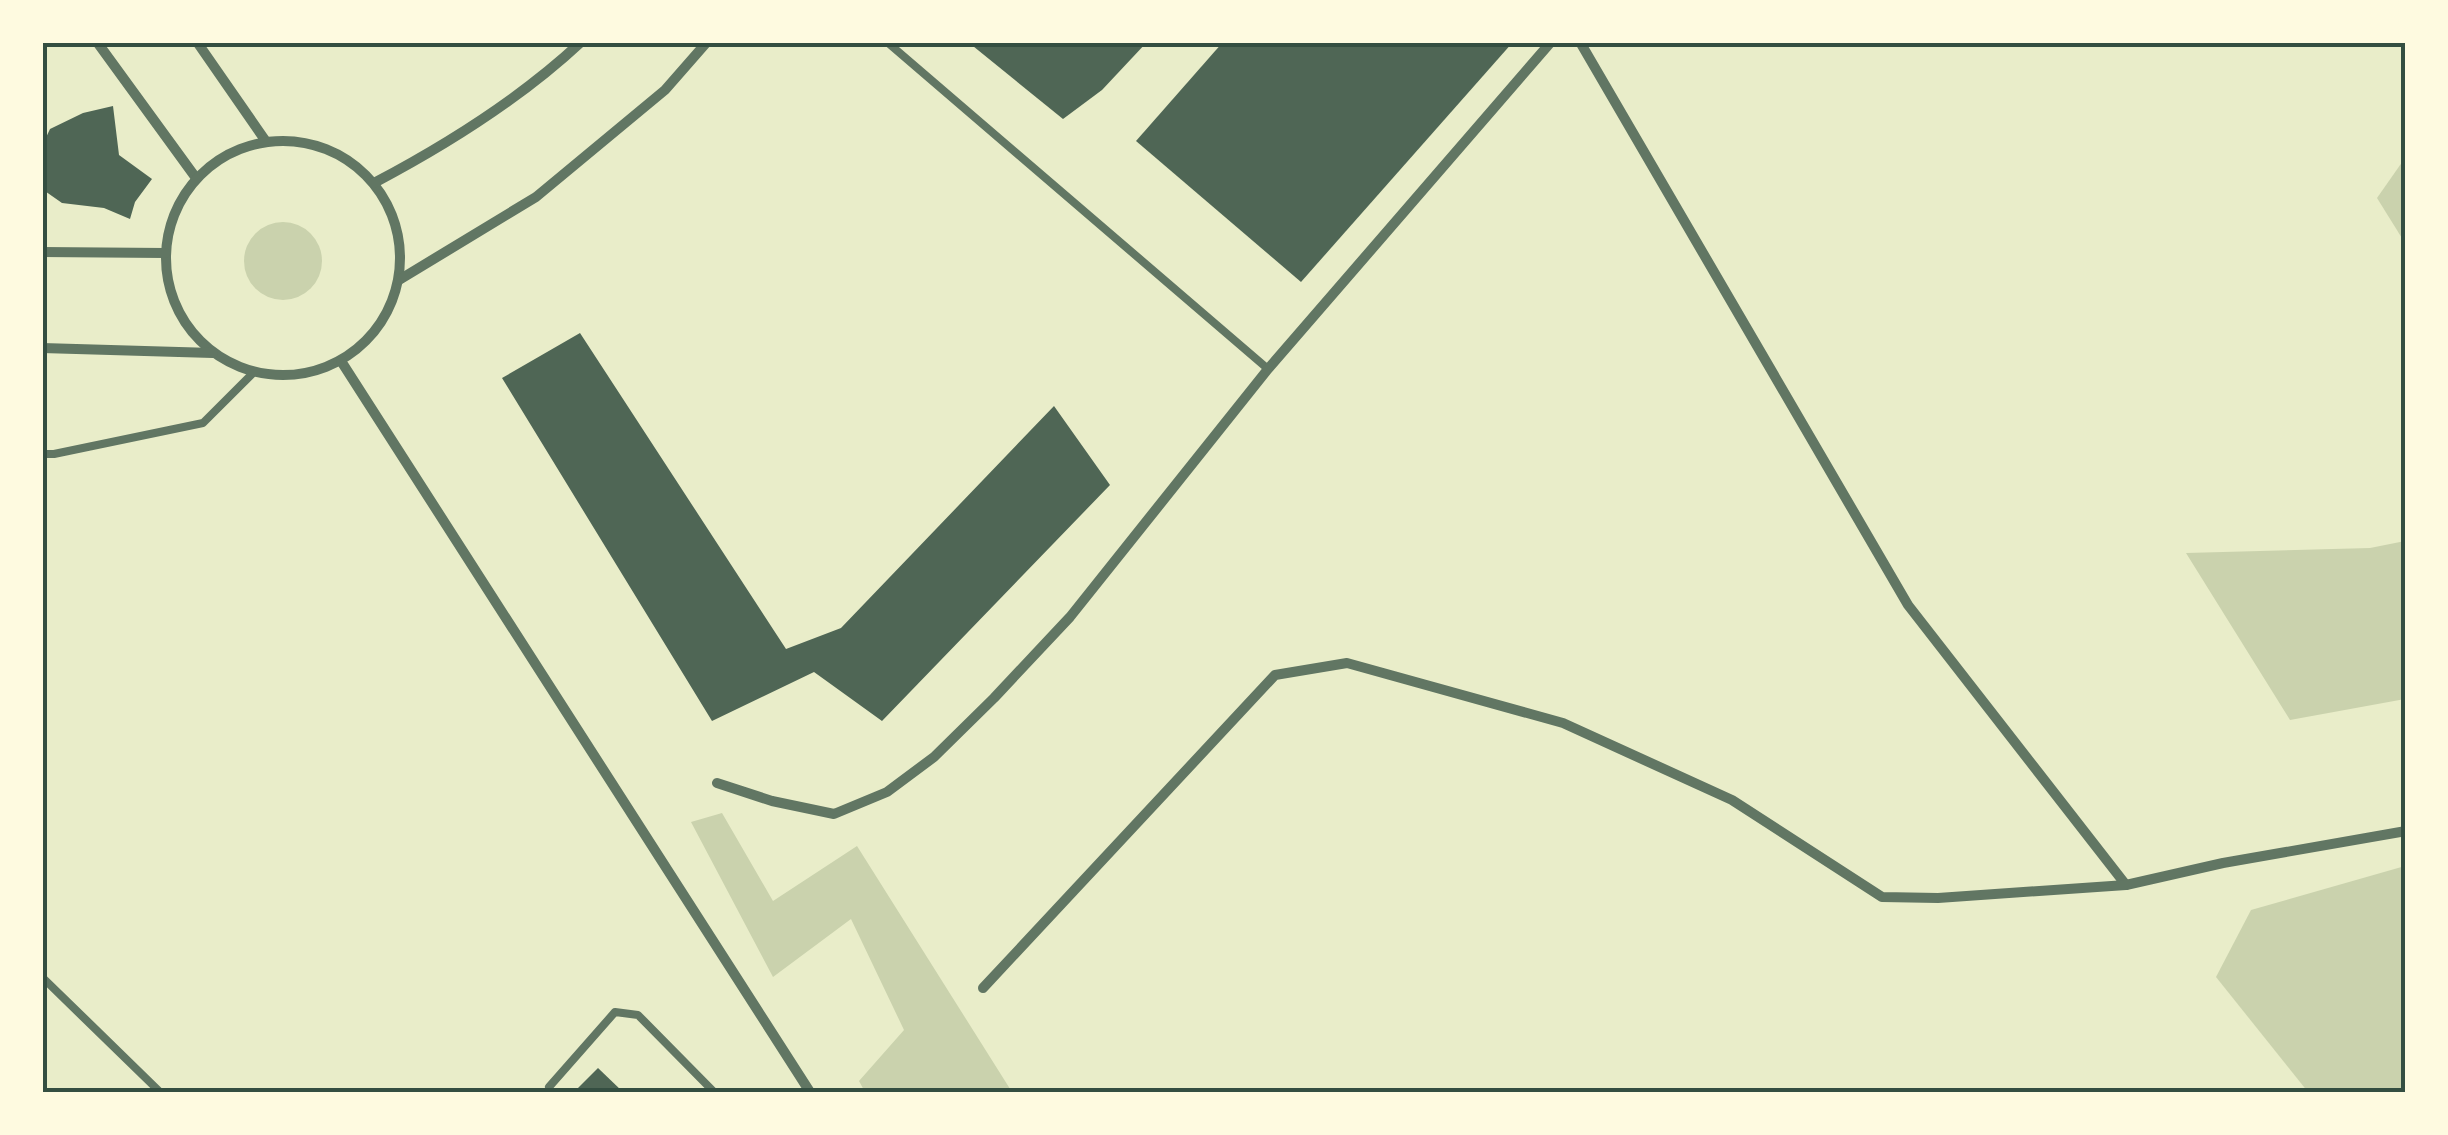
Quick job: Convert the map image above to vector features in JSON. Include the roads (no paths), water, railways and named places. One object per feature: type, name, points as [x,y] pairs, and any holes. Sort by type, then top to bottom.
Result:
[{"type":"street","points":[[98,42],[196,178]]},
{"type":"street","points":[[197,42],[265,140]]},
{"type":"street","points":[[374,182],[431,153],[546,75],[581,42]]},
{"type":"street","points":[[399,280],[536,197],[665,90],[707,42]]},
{"type":"street","points":[[717,783],[772,801],[834,814],[887,792],[934,757],[1070,616],[1268,369],[1551,42]]},
{"type":"street","points":[[1580,42],[1908,606],[2126,884]]},
{"type":"street","points":[[265,140],[306,142],[344,156],[374,182],[392,212],[400,246],[399,280],[388,312],[368,340],[341,360],[314,372],[284,376],[254,372],[213,352],[186,325],[170,291],[165,253],[169,226],[180,200],[196,178],[227,153],[265,140]]},
{"type":"street","points":[[42,252],[165,253]]},
{"type":"street","points":[[42,348],[213,352]]},
{"type":"street","points":[[341,360],[810,1092]]},
{"type":"street","points":[[983,988],[1275,676],[1347,663],[1563,723],[1732,800],[1882,897],[1938,898],[2126,884],[2406,830]]},
{"type":"lane","points":[[887,42],[1268,369]]},
{"type":"lane","points":[[42,454],[203,423],[254,372]]},
{"type":"lane","points":[[42,977],[160,1092]]},
{"type":"lane","points":[[548,1087],[616,1012],[638,1015],[714,1092]]}]
